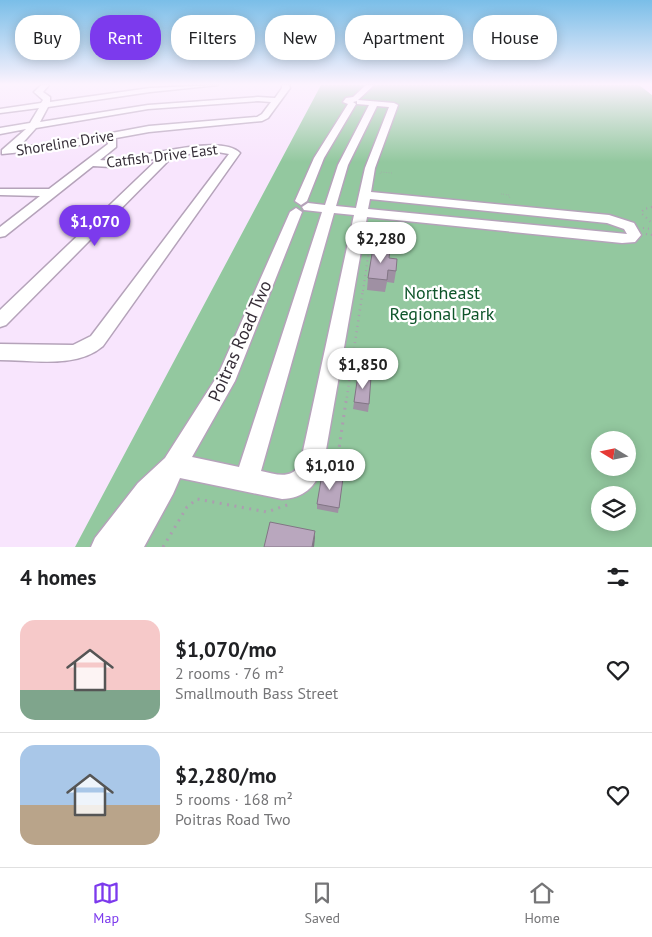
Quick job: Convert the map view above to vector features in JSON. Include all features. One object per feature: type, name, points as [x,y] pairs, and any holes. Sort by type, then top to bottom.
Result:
[{"type":"street","points":[[3,153],[24,138],[35,125],[42,111]]},
{"type":"street","points":[[0,131],[131,111]]},
{"type":"street","name":"Shoreline Drive","points":[[3,153],[63,145],[149,129],[260,119],[269,111]]},
{"type":"street","name":"Poitras Road Two","points":[[104,547],[146,491],[173,465],[188,444],[225,380],[302,207],[319,158],[354,111]]},
{"type":"street","points":[[246,481],[358,111]]},
{"type":"street","points":[[173,465],[282,487],[293,487],[307,478],[367,214],[370,196],[370,168],[392,111]]},
{"type":"street","points":[[0,233],[112,146],[111,136]]},
{"type":"street","name":"Catfish Drive East","points":[[0,352],[66,354],[87,348],[104,334],[234,157],[235,153],[232,150],[218,148],[170,153],[111,164],[91,163]]},
{"type":"street","points":[[0,320],[170,153]]},
{"type":"street","points":[[0,192],[52,193]]},
{"type":"street","points":[[302,207],[622,239],[630,239],[634,235],[628,226],[609,219],[370,196]]},
{"type":"street","name":"Poitras Road Two","points":[[130,547],[165,486],[173,465]]},
{"type":"path","points":[[370,196],[381,172],[392,173]]},
{"type":"path","points":[[652,207],[644,209],[641,213],[652,223]]},
{"type":"path","points":[[336,469],[367,214]]},
{"type":"path","points":[[641,227],[652,230],[652,234],[646,234]]},
{"type":"path","points":[[323,468],[343,470]]},
{"type":"path","points":[[163,547],[187,507],[197,499],[267,512],[296,501]]},
{"type":"green space","name":"Northeast Regional Park","points":[[307,111],[652,111],[652,547],[75,547]]},
{"type":"building","points":[[373,248],[390,250],[389,258],[397,259],[396,271],[388,270],[387,280],[368,278]]},
{"type":"building","points":[[358,375],[371,377],[369,404],[354,402]]},
{"type":"building","points":[[322,474],[343,478],[339,508],[317,504]]},
{"type":"building","points":[[270,522],[315,531],[312,547],[264,547]]}]
